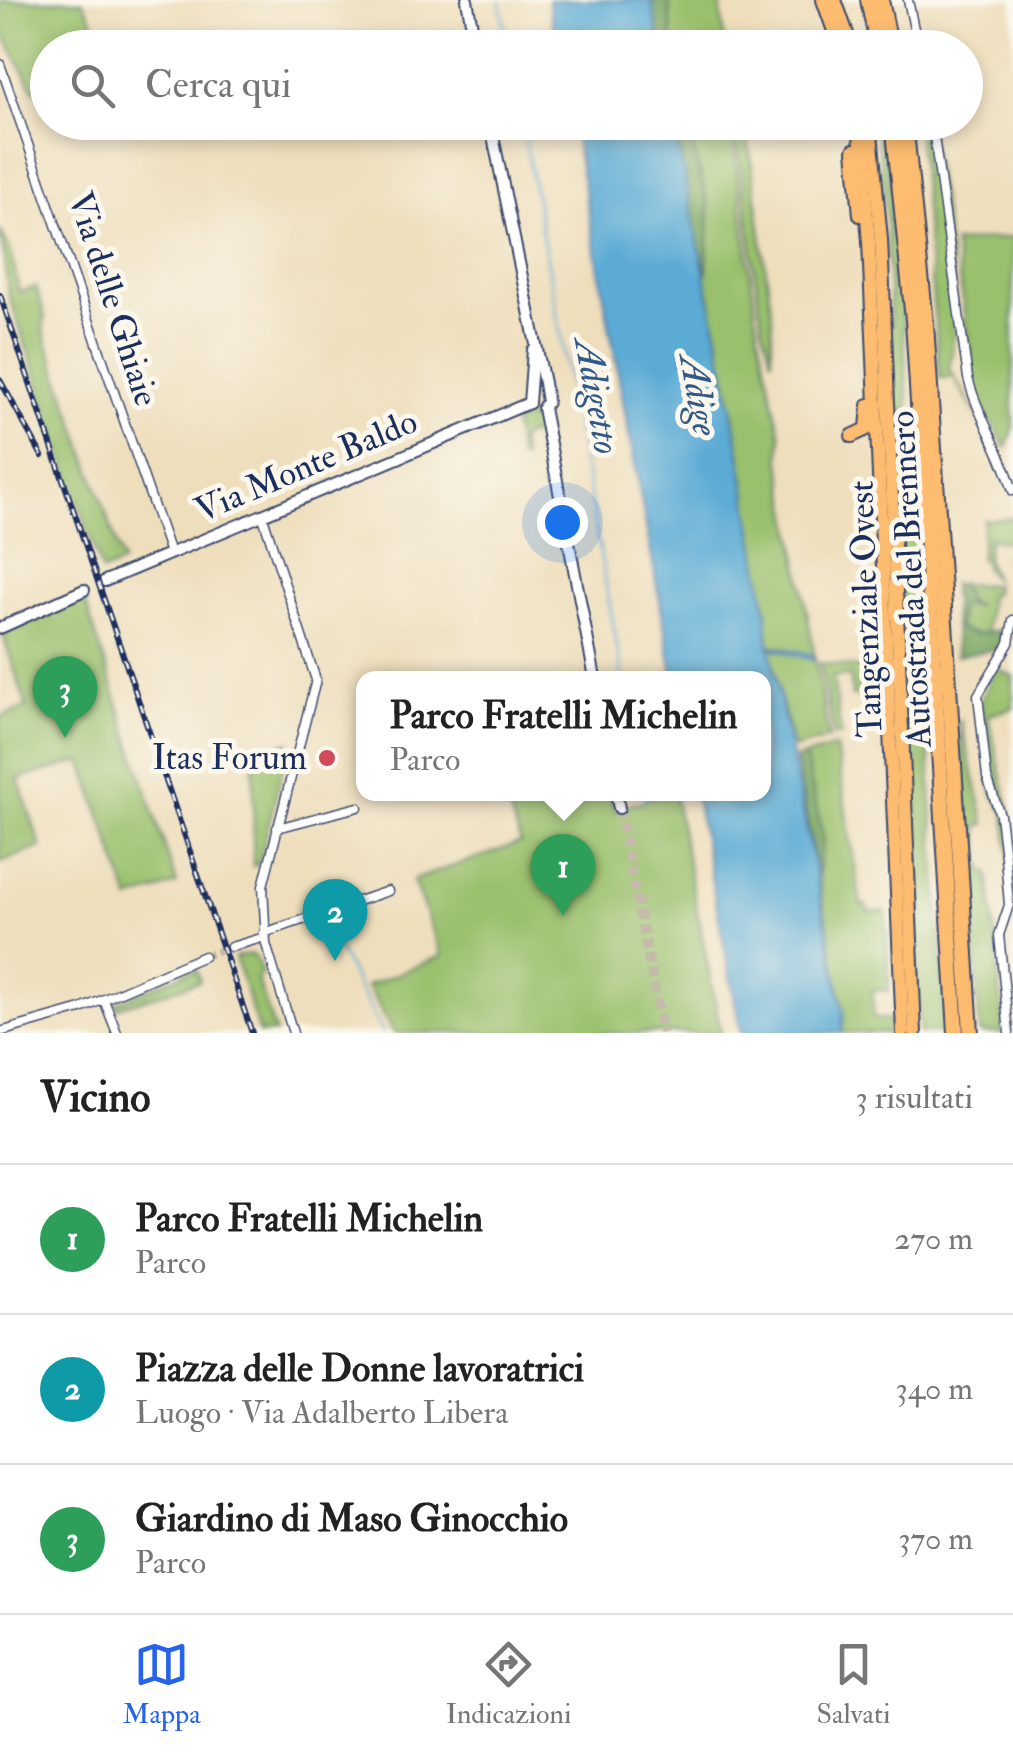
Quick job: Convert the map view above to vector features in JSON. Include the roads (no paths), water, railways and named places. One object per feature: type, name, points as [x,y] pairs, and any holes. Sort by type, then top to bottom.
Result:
[{"type":"highway","points":[[823,0],[834,30]]},
{"type":"highway","points":[[835,0],[846,30]]},
{"type":"highway","points":[[868,0],[874,30]]},
{"type":"highway","points":[[881,0],[887,30]]},
{"type":"highway","name":"Tangenziale Ovest","points":[[858,140],[872,296],[915,1033]]},
{"type":"highway","name":"Tangenziale Ovest","points":[[872,140],[881,240],[904,1033]]},
{"type":"highway","name":"Autostrada del Brennero","points":[[894,140],[914,320],[938,650]]},
{"type":"highway","name":"Autostrada del Brennero","points":[[907,140],[922,262],[956,1033]]},
{"type":"highway","points":[[852,436],[868,425],[867,353],[874,333]]},
{"type":"highway","name":"Autostrada del Brennero","points":[[939,672],[971,1033]]},
{"type":"street","points":[[467,0],[473,30]]},
{"type":"street","points":[[908,0],[914,30]]},
{"type":"street","name":"Via delle Ghiaie","points":[[0,64],[170,554]]},
{"type":"street","points":[[494,140],[594,671]]},
{"type":"street","points":[[935,140],[968,378],[976,406],[1004,458],[1013,492]]},
{"type":"street","points":[[534,346],[529,401],[536,410],[545,402]]},
{"type":"street","name":"Via Monte Baldo","points":[[105,581],[529,401]]},
{"type":"street","points":[[262,514],[316,680],[263,886],[264,935],[294,1033]]},
{"type":"street","points":[[0,628],[84,590]]},
{"type":"street","points":[[1008,1033],[999,936],[1009,905],[1000,814],[987,777],[978,704],[982,682],[1006,648],[1013,620]]},
{"type":"street","points":[[618,801],[619,808]]},
{"type":"street","points":[[277,828],[358,806]]},
{"type":"street","points":[[232,947],[388,891]]},
{"type":"street","points":[[0,1032],[104,1000],[204,956]]},
{"type":"street","points":[[104,1000],[117,1033]]},
{"type":"water","points":[[548,0],[651,0],[657,30],[554,30]]},
{"type":"water","name":"Adige","points":[[575,140],[677,140],[730,394],[769,645],[812,654],[813,660],[770,648],[844,1013],[842,1033],[741,1033],[696,801],[771,801],[771,671],[673,671]]},
{"type":"waterway","name":"Adigetto","points":[[500,0],[505,30]]},
{"type":"waterway","name":"Adigetto","points":[[525,140],[622,671]]},
{"type":"waterway","points":[[322,918],[383,1033]]},
{"type":"tunnel","points":[[619,808],[663,1033]]},
{"type":"tunnel","points":[[204,956],[231,947]]},
{"type":"railway","points":[[0,295],[252,1033]]},
{"type":"railway","points":[[0,380],[42,456]]},
{"type":"place","name":"Giardino di Maso Ginocchio","points":[[65,738]]},
{"type":"place","name":"Itas Forum","points":[[327,758]]},
{"type":"place","name":"Parco Fratelli Michelin","points":[[563,916]]},
{"type":"place","name":"Piazza delle Donne lavoratrici","points":[[335,961]]}]
